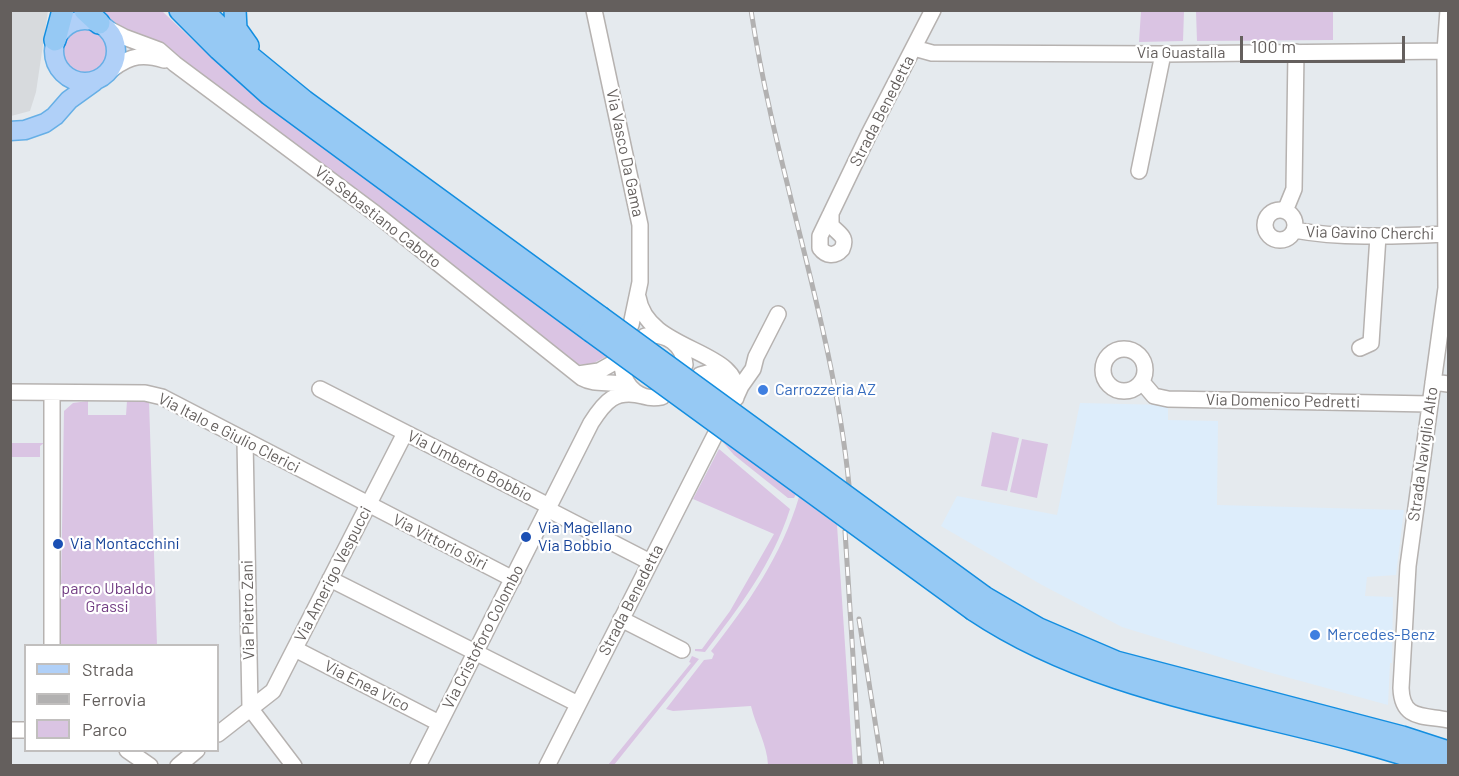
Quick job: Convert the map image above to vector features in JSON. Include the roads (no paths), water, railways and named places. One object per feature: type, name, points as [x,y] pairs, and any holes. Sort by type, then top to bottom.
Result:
[{"type":"highway","points":[[55,50],[63,10]]},
{"type":"highway","points":[[168,10],[209,50],[331,140],[595,324],[1033,644],[1099,672],[1156,690],[1439,765]]},
{"type":"highway","points":[[180,10],[254,82]]},
{"type":"highway","points":[[202,10],[267,72],[595,324]]},
{"type":"highway","points":[[235,10],[235,24],[244,42],[323,115]]},
{"type":"highway","points":[[979,604],[1116,662],[1413,740],[1449,752]]},
{"type":"main road","points":[[10,125],[38,118],[56,103],[59,86],[55,50],[64,27],[73,22],[96,20],[113,38],[116,52],[112,67],[103,77],[72,97],[48,121],[31,128],[10,131]]},
{"type":"main road","points":[[55,50],[62,74],[76,82],[86,83],[103,77]]},
{"type":"street","name":"Via Vasco Da Gama","points":[[594,10],[640,225],[641,268],[638,297],[633,308],[631,325]]},
{"type":"street","name":"Strada Benedetta","points":[[831,213],[933,10]]},
{"type":"street","name":"Strada Naviglio Alto","points":[[1449,10],[1446,288],[1441,383],[1430,404],[1408,566],[1402,695],[1404,706],[1410,712],[1449,720]]},
{"type":"street","name":"Via Sebastiano Caboto","points":[[96,20],[124,37],[159,50],[376,214],[588,381],[619,383],[638,393]]},
{"type":"street","name":"Via Guastalla","points":[[914,48],[929,52],[1163,54],[1447,51]]},
{"type":"street","points":[[1285,211],[1294,189],[1296,52]]},
{"type":"street","points":[[1139,171],[1163,54]]},
{"type":"street","name":"Via Sebastiano Caboto","points":[[103,77],[122,62],[141,56],[175,64]]},
{"type":"street","points":[[1279,210],[1285,211],[1294,220],[1294,230],[1290,237],[1280,241],[1271,238],[1265,231],[1264,224],[1267,216],[1279,210]]},
{"type":"street","name":"Via Gavino Cherchi","points":[[1294,230],[1316,234],[1378,236],[1447,234]]},
{"type":"street","points":[[1360,348],[1371,343],[1378,236]]},
{"type":"street","points":[[638,297],[649,321],[681,351],[694,372],[716,380],[731,398]]},
{"type":"street","points":[[731,398],[754,364],[778,314]]},
{"type":"street","points":[[645,336],[661,336],[720,364],[730,372],[735,380],[737,389],[731,398]]},
{"type":"street","points":[[720,364],[738,367],[754,364]]},
{"type":"street","points":[[694,372],[711,372],[735,380],[754,364]]},
{"type":"street","points":[[578,374],[619,365],[624,379],[638,393],[662,397]]},
{"type":"street","name":"Via Domenico Pedretti","points":[[1142,382],[1154,396],[1168,399],[1430,404]]},
{"type":"street","name":"Via Umberto Bobbio","points":[[320,389],[543,503],[548,508],[651,562]]},
{"type":"street","name":"Via Italo e Giulio Clerici","points":[[10,392],[145,393],[162,397],[367,505]]},
{"type":"street","points":[[52,393],[52,644]]},
{"type":"street","name":"Via Cristoforo Colombo","points":[[418,765],[597,413],[605,403],[616,396],[638,393]]},
{"type":"street","name":"Via Amerigo Vespucci","points":[[219,733],[273,691],[405,432]]},
{"type":"street","name":"Strada Benedetta","points":[[547,765],[715,435]]},
{"type":"street","name":"Via Pietro Zani","points":[[245,440],[250,708]]},
{"type":"street","name":"Via Vittorio Siri","points":[[367,505],[513,579]]},
{"type":"street","points":[[330,579],[578,704]]},
{"type":"street","points":[[621,619],[681,650]]},
{"type":"street","name":"Via Enea Vico","points":[[295,649],[439,723]]},
{"type":"street","points":[[250,708],[294,765]]},
{"type":"street","points":[[130,752],[150,765]]},
{"type":"street","points":[[178,765],[194,752]]},
{"type":"railway","points":[[751,10],[774,129],[830,365],[849,485]]},
{"type":"railway","points":[[845,531],[860,766]]},
{"type":"railway","points":[[859,619],[882,766]]},
{"type":"place","name":"Carrozzeria AZ","points":[[763,390]]},
{"type":"place","name":"Via Magellano Via Bobbio","points":[[526,537]]},
{"type":"place","name":"Via Montacchini","points":[[58,544]]},
{"type":"place","name":"Mercedes-Benz","points":[[1315,635]]},
{"type":"park label","name":"parco Ubaldo Grassi","points":[[107,598]]}]
